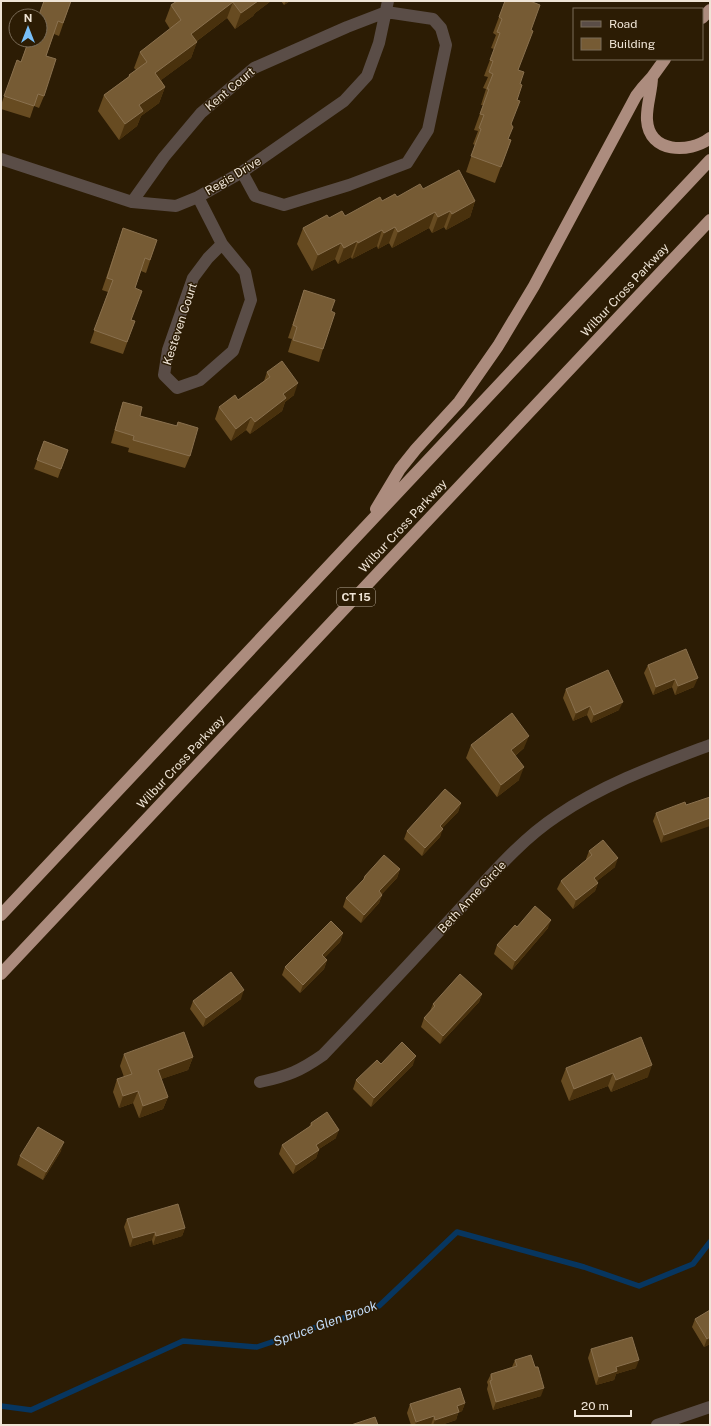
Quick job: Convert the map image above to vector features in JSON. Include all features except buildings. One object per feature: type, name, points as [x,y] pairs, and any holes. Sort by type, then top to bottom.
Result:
[{"type":"highway","points":[[368,524],[400,469],[416,449],[459,402],[498,346],[534,286],[636,96],[664,60]]},
{"type":"highway","points":[[652,77],[647,120],[650,132],[655,138],[669,147],[686,148],[702,143],[710,138]]},
{"type":"highway","points":[[1,915],[710,160]]},
{"type":"highway","name":"Wilbur Cross Parkway","points":[[1,974],[710,220]]},
{"type":"street","name":"Regis Drive","points":[[1,159],[132,202],[176,206],[198,197],[242,172],[344,101],[367,76],[379,43],[387,6]]},
{"type":"street","points":[[242,172],[256,196],[284,205],[349,185],[407,163],[428,130],[446,45],[441,28],[433,19],[387,6]]},
{"type":"street","name":"Kent Court","points":[[132,202],[164,157],[202,113],[254,68],[347,27],[387,6]]},
{"type":"street","name":"Kesteven Court","points":[[198,197],[222,244],[245,272],[251,300],[233,351],[200,380],[177,388],[164,375],[168,350],[194,278],[208,258],[222,244]]},
{"type":"street","name":"Beth Anne Circle","points":[[260,1082],[284,1077],[304,1069],[323,1055],[494,873],[524,843],[556,816],[592,794],[633,775],[710,745]]},
{"type":"street","points":[[657,1425],[710,1407]]},
{"type":"waterway","name":"Spruce Glen Brook","points":[[1,1406],[31,1410],[183,1341],[257,1347],[379,1306],[457,1232],[584,1267],[639,1286],[693,1264],[710,1242]]}]
